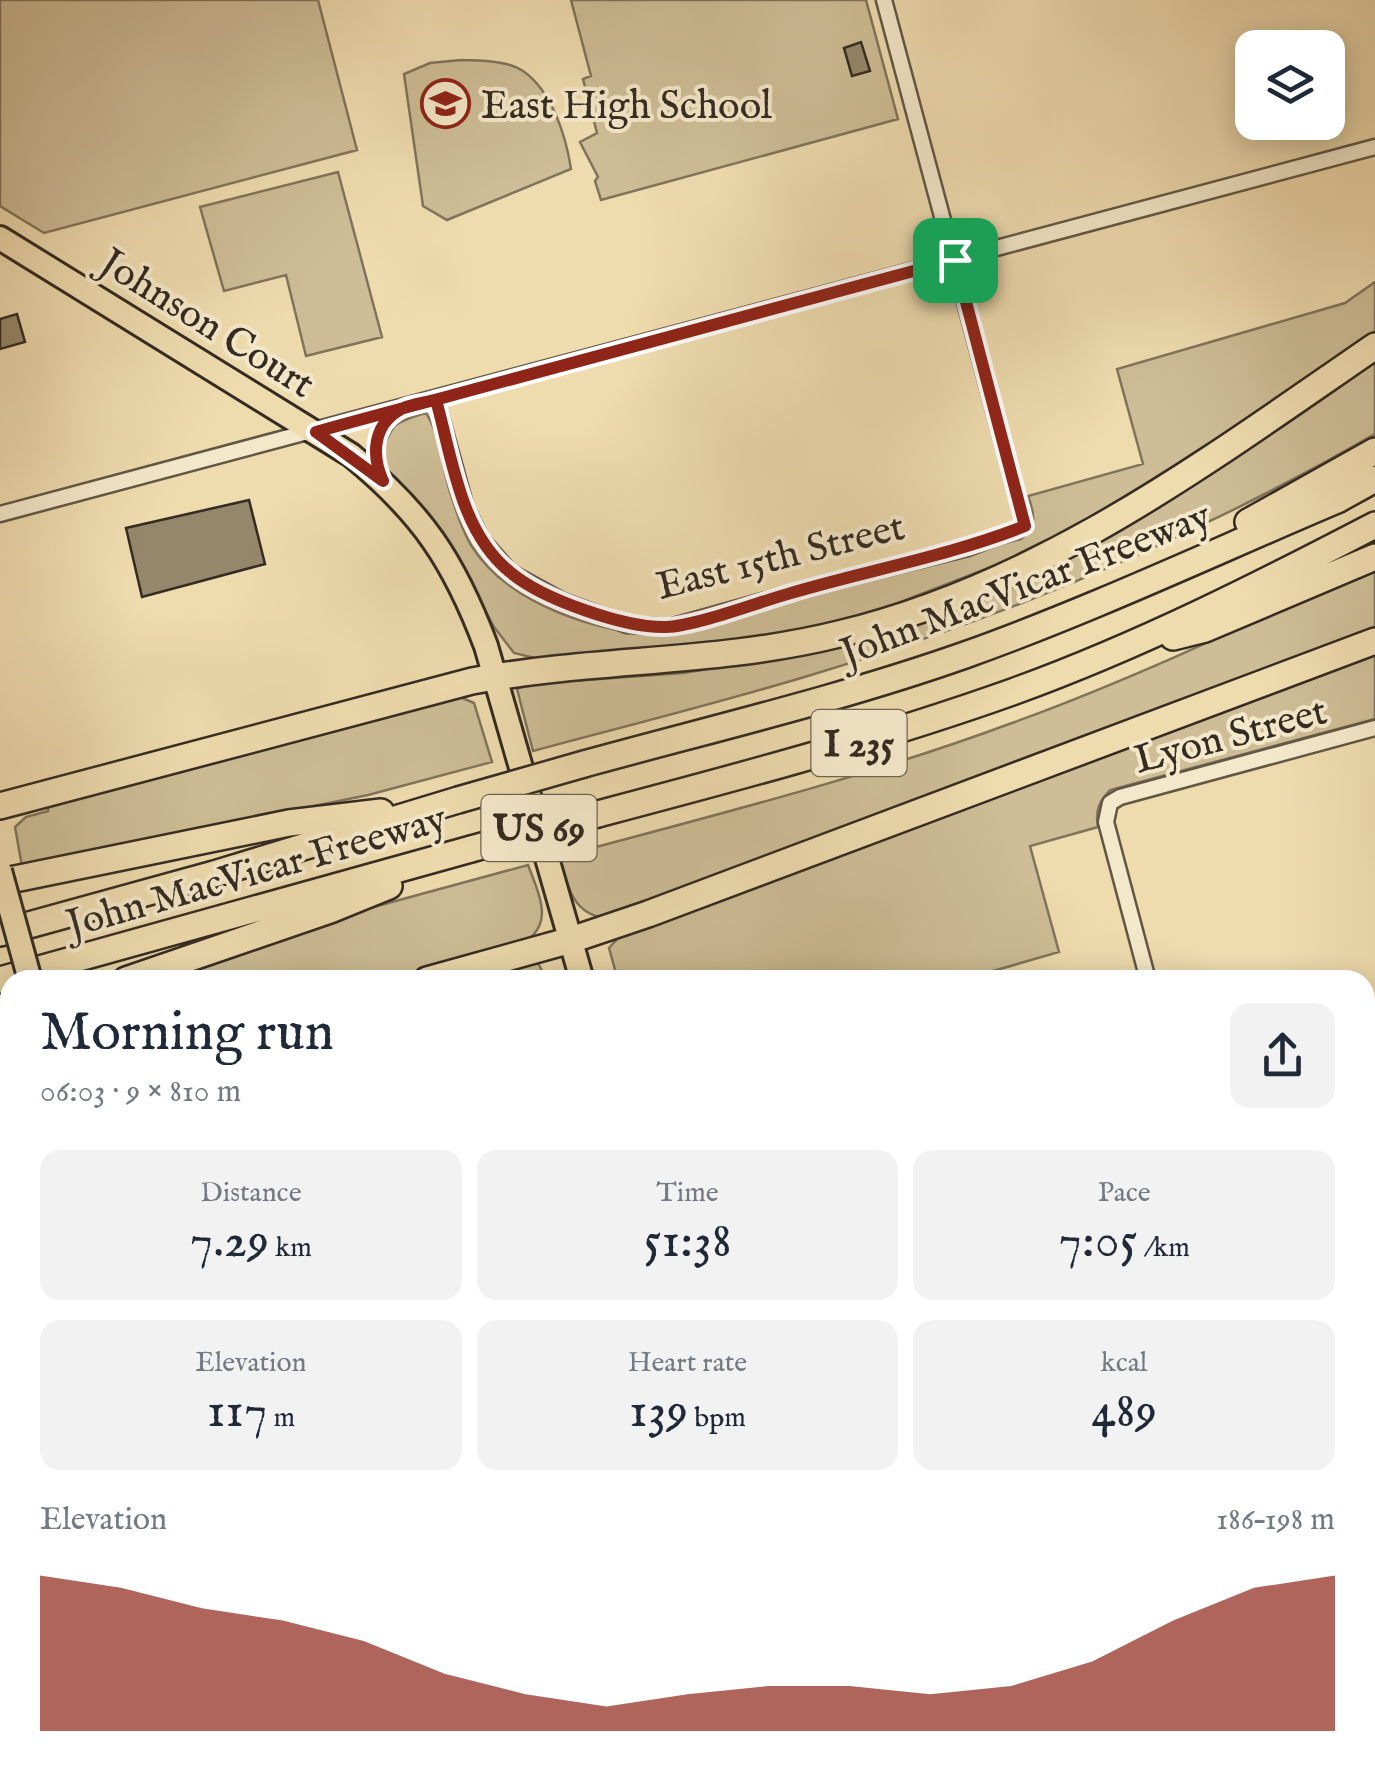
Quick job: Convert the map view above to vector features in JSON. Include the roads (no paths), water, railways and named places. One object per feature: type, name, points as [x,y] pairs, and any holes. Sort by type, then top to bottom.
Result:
[{"type":"highway","points":[[0,806],[496,676],[766,649],[840,634],[920,611],[1074,544],[1129,513],[1375,346]]},
{"type":"highway","points":[[1094,603],[1375,451]]},
{"type":"highway","name":"John MacVicar Freeway","points":[[0,933],[584,764],[871,686],[964,655],[1094,603],[1338,500],[1375,478]]},
{"type":"highway","name":"John MacVicar Freeway","points":[[36,970],[876,738],[1017,690],[1115,651],[1273,578],[1375,524]]},
{"type":"highway","points":[[1115,651],[1205,629],[1375,557]]},
{"type":"highway","points":[[463,970],[648,914],[1375,641]]},
{"type":"highway","points":[[0,882],[289,823],[447,803]]},
{"type":"highway","points":[[155,970],[330,910],[471,849]]},
{"type":"main road","name":"Johnson Court","points":[[0,238],[316,432],[383,481],[438,543],[470,603],[496,676]]},
{"type":"main road","name":"US 69","points":[[496,676],[579,970]]},
{"type":"main road","points":[[0,872],[27,970]]},
{"type":"street","points":[[884,0],[955,260]]},
{"type":"street","points":[[0,514],[1375,147]]},
{"type":"street","name":"East 15th Street","points":[[436,400],[466,508],[482,540],[510,572],[562,601],[626,625],[670,627],[968,548],[1025,526],[955,260]]},
{"type":"street","points":[[383,481],[374,451],[386,421],[400,409]]},
{"type":"street","name":"Lyon Street","points":[[1145,970],[1106,822],[1107,809],[1120,797],[1375,728]]},
{"type":"place","name":"East High School","points":[[446,104]]}]
